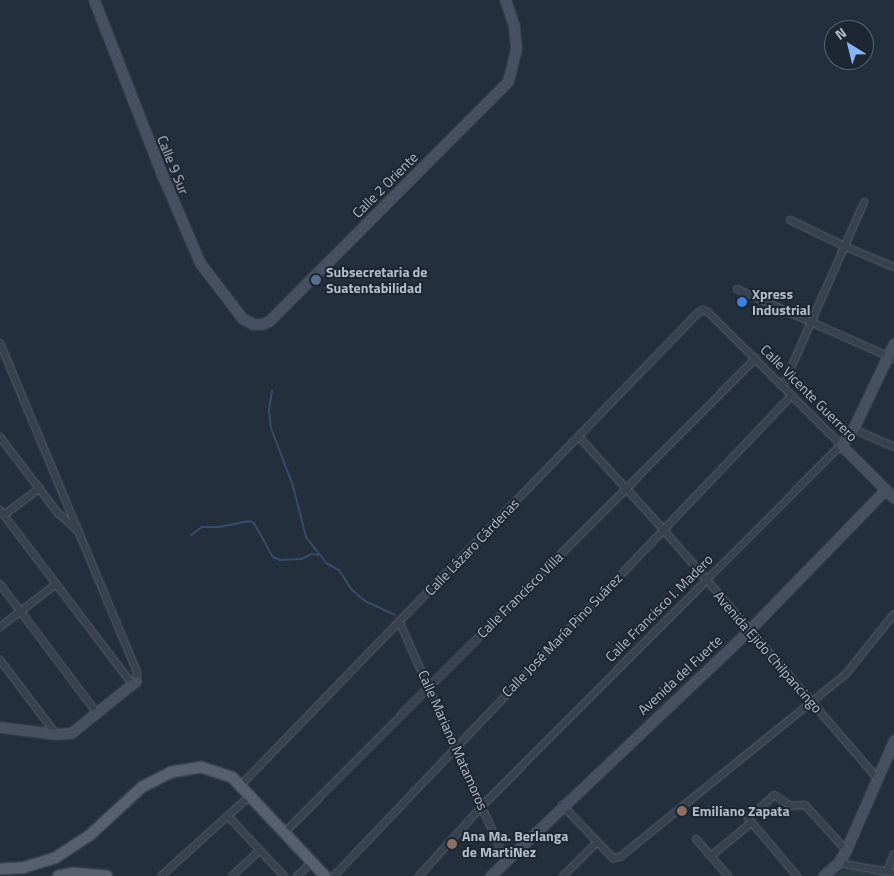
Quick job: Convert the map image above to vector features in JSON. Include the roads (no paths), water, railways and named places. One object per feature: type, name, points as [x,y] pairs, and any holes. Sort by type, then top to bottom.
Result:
[{"type":"main road","points":[[0,869],[22,868],[55,858],[90,835],[142,787],[171,772],[201,767],[232,776],[325,876]]},
{"type":"main road","points":[[58,876],[73,873],[107,876]]},
{"type":"street","name":"Calle 9 Sur","points":[[94,0],[161,172],[200,263],[242,318],[254,324]]},
{"type":"street","name":"Calle 2 Oriente","points":[[254,324],[262,324],[269,321],[508,81],[516,49],[514,26],[504,0]]},
{"type":"street","points":[[783,386],[813,322],[864,202]]},
{"type":"street","points":[[790,220],[894,267]]},
{"type":"street","points":[[737,290],[891,358]]},
{"type":"street","name":"Calle Vicente Guerrero","points":[[703,310],[708,312],[756,358],[894,498]]},
{"type":"street","name":"Calle Lázaro Cárdenas","points":[[241,785],[703,310]]},
{"type":"street","points":[[0,343],[2,355],[137,672],[134,683],[71,732],[56,734],[0,727]]},
{"type":"street","name":"Calle Francisco I. Madero","points":[[419,876],[483,805],[842,445],[853,429],[891,358],[894,343]]},
{"type":"street","name":"Calle Francisco Villa","points":[[285,832],[756,358]]},
{"type":"street","name":"Calle José María Pino Suárez","points":[[334,876],[792,395]]},
{"type":"street","points":[[853,429],[894,448]]},
{"type":"street","name":"Avenida Ejido Chilpancingo","points":[[579,437],[664,529],[877,778]]},
{"type":"street","points":[[0,438],[63,518],[78,531]]},
{"type":"street","points":[[40,488],[2,513],[134,683]]},
{"type":"street","name":"Avenida del Fuerte","points":[[490,876],[505,859],[749,630],[885,490]]},
{"type":"street","points":[[0,584],[97,713]]},
{"type":"street","points":[[0,628],[56,584]]},
{"type":"street","points":[[562,806],[596,842],[613,858],[616,858],[852,668],[894,614]]},
{"type":"street","name":"Calle Mariano Matamoros","points":[[400,621],[483,805],[505,859]]},
{"type":"street","points":[[0,660],[56,734]]},
{"type":"street","points":[[824,876],[838,863],[846,850],[894,740]]},
{"type":"street","points":[[797,876],[751,823],[749,816],[776,794],[791,806],[805,805],[846,850]]},
{"type":"street","points":[[161,876],[251,795]]},
{"type":"street","points":[[228,816],[284,876]]},
{"type":"street","points":[[711,856],[751,823]]},
{"type":"street","points":[[696,839],[728,876]]},
{"type":"street","points":[[565,875],[596,842]]},
{"type":"street","points":[[232,876],[260,850]]},
{"type":"street","points":[[838,863],[890,872],[894,854]]},
{"type":"street","points":[[296,876],[312,862]]},
{"type":"waterway","points":[[272,391],[269,410],[271,428],[293,486],[306,537],[326,563],[339,570],[352,590],[365,601],[395,615]]},
{"type":"waterway","points":[[191,535],[202,527],[219,527],[249,521],[254,523],[273,557],[280,560],[301,559],[312,554],[320,555]]},
{"type":"place","name":"Subsecretaria de Suatentabilidad","points":[[316,280]]},
{"type":"place","name":"Xpress Industrial","points":[[742,302]]},
{"type":"place","name":"Emiliano Zapata","points":[[682,811]]},
{"type":"place","name":"Ana Ma. Berlanga de MartiNez","points":[[452,844]]}]
